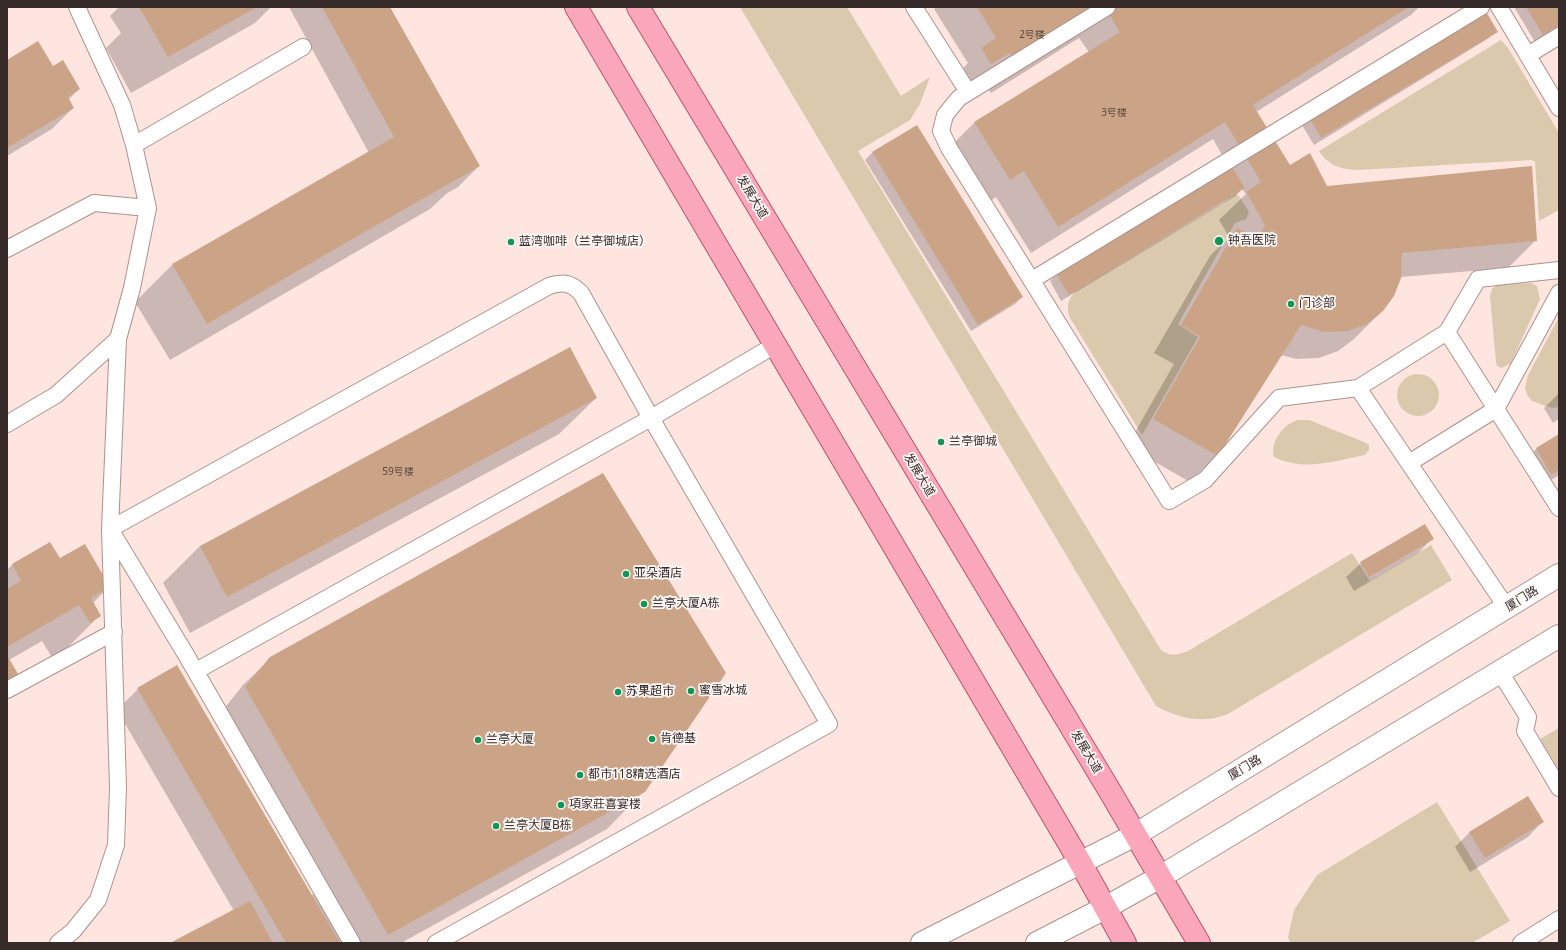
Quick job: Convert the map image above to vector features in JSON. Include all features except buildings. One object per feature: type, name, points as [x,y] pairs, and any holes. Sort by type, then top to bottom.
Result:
[{"type":"main road","points":[[576,7],[1080,862],[1125,943]]},
{"type":"main road","name":"发展大道","points":[[638,7],[1199,943]]},
{"type":"street","name":"厦门路","points":[[922,943],[1135,835],[1559,575]]},
{"type":"street","points":[[1037,943],[1105,908],[1160,877],[1559,636]]},
{"type":"lane","points":[[58,943],[73,931],[98,900],[116,845],[118,787],[110,529],[118,339],[132,288],[148,208],[134,145],[122,105],[77,7]]},
{"type":"lane","points":[[914,7],[968,92]]},
{"type":"lane","points":[[1107,7],[959,98],[945,115],[941,131],[949,148],[1169,500],[1205,480],[1279,398],[1358,388],[1447,332],[1478,279],[1559,270]]},
{"type":"lane","points":[[1032,280],[1481,7]]},
{"type":"lane","points":[[1499,7],[1559,108]]},
{"type":"lane","points":[[1528,55],[1559,36]]},
{"type":"lane","points":[[134,145],[303,47]]},
{"type":"lane","points":[[7,249],[94,203],[148,208]]},
{"type":"lane","points":[[110,529],[549,286],[563,282],[574,286],[581,293],[651,418],[829,724],[436,943]]},
{"type":"lane","points":[[1409,464],[1496,409],[1559,292]]},
{"type":"lane","points":[[1447,332],[1559,508]]},
{"type":"lane","points":[[7,424],[56,395],[118,339]]},
{"type":"lane","points":[[196,671],[651,418],[775,345]]},
{"type":"lane","points":[[1358,388],[1507,608]]},
{"type":"lane","points":[[110,529],[196,671],[352,943]]},
{"type":"lane","points":[[7,690],[114,632]]},
{"type":"lane","points":[[1500,672],[1528,717],[1525,731],[1559,788]]},
{"type":"lane","points":[[1521,943],[1559,919]]},
{"type":"shaded area","points":[[740,7],[847,7],[901,96],[930,77],[920,104],[910,120],[858,151],[1161,650],[1168,654],[1174,655],[1188,651],[1352,553],[1370,581],[1431,545],[1452,580],[1228,714],[1210,719],[1192,719],[1174,714],[1156,706]]},
{"type":"shaded area","points":[[1501,40],[1508,48],[1559,133],[1559,210],[1539,221],[1535,162],[1532,160],[1358,170],[1340,168],[1327,160],[1319,151]]},
{"type":"shaded area","points":[[1235,194],[1240,197],[1249,212],[1246,219],[1235,223],[1178,324],[1198,337],[1142,435],[1070,318],[1068,306],[1070,299],[1078,289],[1223,203]]},
{"type":"shaded area","points":[[1531,283],[1537,286],[1540,299],[1511,363],[1502,368],[1497,366],[1496,362],[1490,296],[1492,289],[1497,285]]},
{"type":"shaded area","points":[[1559,317],[1559,407],[1552,408],[1532,401],[1527,395],[1525,388],[1528,375]]},
{"type":"shaded area","points":[[1414,374],[1422,374],[1433,380],[1439,391],[1439,399],[1433,410],[1422,416],[1414,416],[1403,410],[1397,399],[1397,391],[1403,380]]},
{"type":"shaded area","points":[[1299,420],[1309,420],[1364,442],[1369,445],[1369,450],[1365,455],[1308,465],[1297,464],[1274,457],[1274,445],[1279,434],[1288,425]]},
{"type":"shaded area","points":[[1559,728],[1559,770],[1540,739]]},
{"type":"shaded area","points":[[1437,802],[1510,921],[1472,943],[1290,943],[1288,937],[1294,910],[1317,875]]},
{"type":"place","name":"钟吾医院","points":[[1219,241]]},
{"type":"place","name":"蓝湾咖啡（兰亭御城店）","points":[[511,242]]},
{"type":"place","name":"门诊部","points":[[1291,304]]},
{"type":"place","name":"兰亭御城","points":[[941,442]]},
{"type":"place","name":"亚朵酒店","points":[[626,574]]},
{"type":"place","name":"兰亭大厦A栋","points":[[644,604]]},
{"type":"place","name":"蜜雪冰城","points":[[691,691]]},
{"type":"place","name":"苏果超市","points":[[618,692]]},
{"type":"place","name":"肯德基","points":[[652,739]]},
{"type":"place","name":"兰亭大厦","points":[[478,740]]},
{"type":"place","name":"都市118精选酒店","points":[[580,775]]},
{"type":"place","name":"項家莊喜宴楼","points":[[561,805]]},
{"type":"place","name":"兰亭大厦B栋","points":[[496,826]]}]
